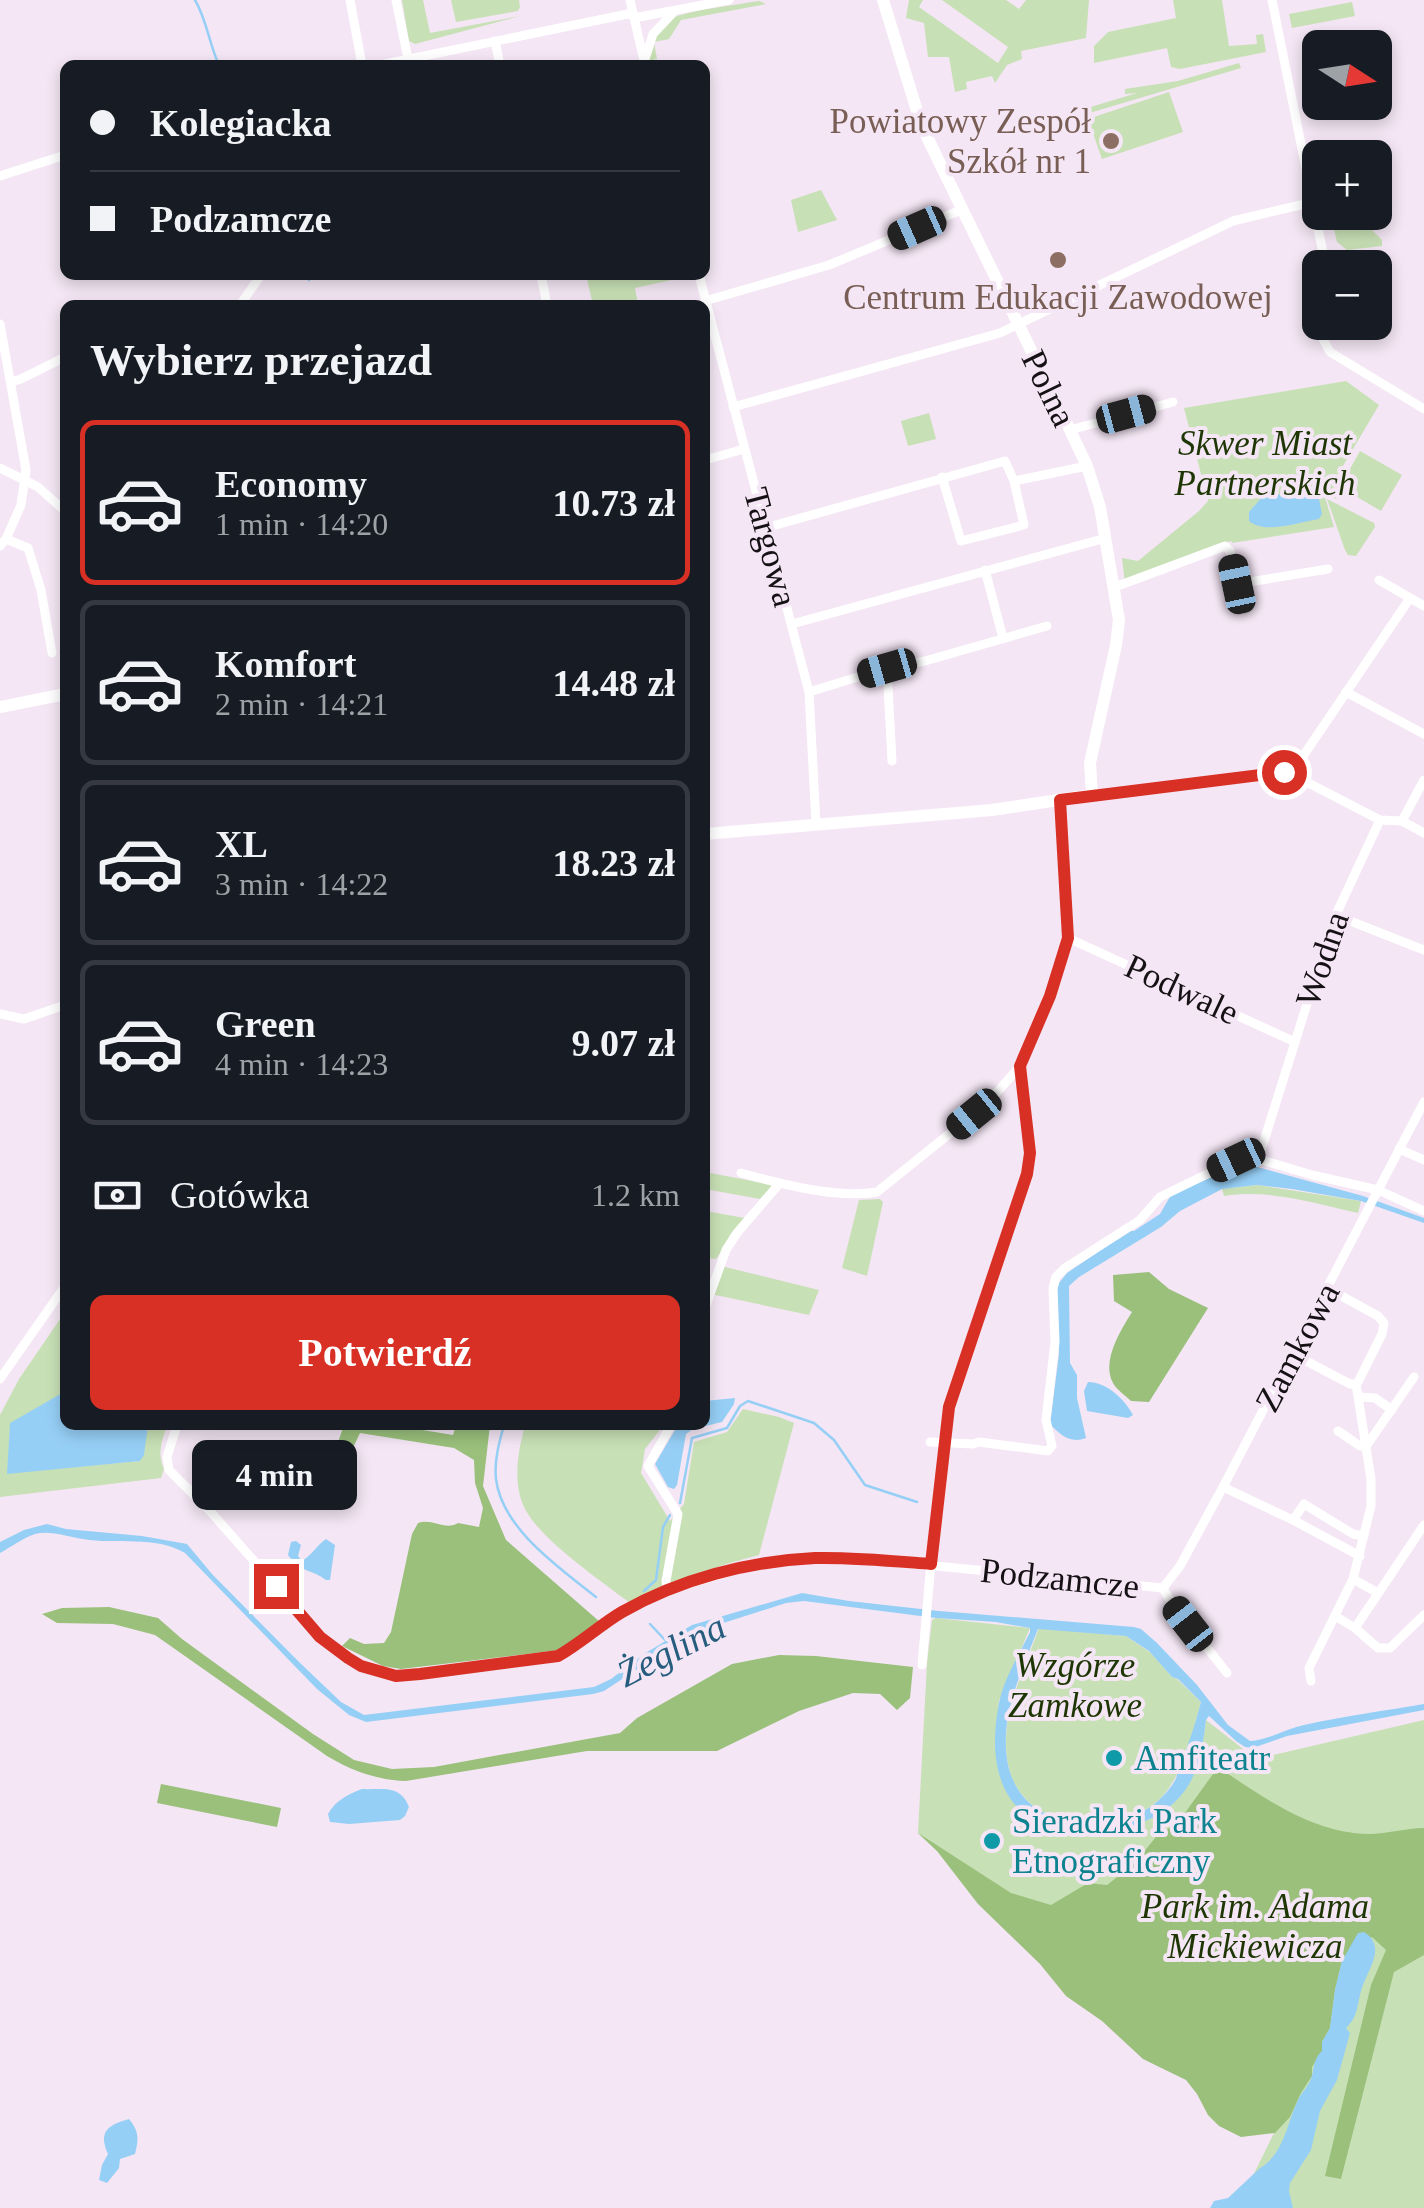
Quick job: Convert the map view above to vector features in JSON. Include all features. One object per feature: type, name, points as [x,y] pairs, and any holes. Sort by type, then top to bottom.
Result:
[{"type":"street","points":[[350,0],[361,60]]},
{"type":"street","points":[[396,0],[408,59]]},
{"type":"street","points":[[630,0],[644,60]]},
{"type":"street","points":[[403,60],[627,14],[640,17],[729,0]]},
{"type":"street","name":"Polna","points":[[883,0],[917,111],[961,210],[1070,430],[1100,508],[1119,630],[1090,763],[1092,795]]},
{"type":"street","points":[[1272,0],[1302,148]]},
{"type":"street","points":[[646,60],[653,34],[676,10]]},
{"type":"street","points":[[495,40],[499,60]]},
{"type":"street","points":[[0,176],[60,157]]},
{"type":"street","points":[[733,407],[1000,333],[1233,222],[1302,205]]},
{"type":"street","points":[[705,300],[829,265],[961,210]]},
{"type":"street","name":"Targowa","points":[[700,280],[705,300]]},
{"type":"street","name":"Targowa","points":[[710,319],[810,692],[816,824]]},
{"type":"street","points":[[0,324],[26,458],[21,505],[3,543],[28,548],[52,653]]},
{"type":"street","points":[[1324,340],[1330,352],[1424,409]]},
{"type":"street","points":[[11,382],[60,360]]},
{"type":"street","points":[[1070,430],[1174,402]]},
{"type":"street","points":[[710,459],[744,449]]},
{"type":"street","points":[[765,528],[942,478],[1005,461],[1024,525],[960,541],[942,478]]},
{"type":"street","points":[[1014,481],[1086,466]]},
{"type":"street","points":[[0,468],[26,480],[60,507]]},
{"type":"street","points":[[792,624],[1106,538]]},
{"type":"street","points":[[1114,587],[1225,546],[1230,551],[1237,584],[1328,569]]},
{"type":"street","points":[[985,570],[1002,638]]},
{"type":"street","points":[[1379,580],[1424,606]]},
{"type":"street","points":[[1291,774],[1410,598]]},
{"type":"street","points":[[810,692],[1047,626]]},
{"type":"street","points":[[887,668],[892,761]]},
{"type":"street","points":[[1346,692],[1424,734]]},
{"type":"street","points":[[0,707],[60,695]]},
{"type":"street","points":[[710,834],[992,810],[1278,772],[1291,774],[1380,820],[1402,821],[1424,833]]},
{"type":"street","points":[[1402,821],[1424,780]]},
{"type":"street","points":[[742,1173],[779,1184],[859,1194],[877,1192],[982,1107],[1020,1066],[1050,996],[1068,938],[1060,800]]},
{"type":"street","name":"Wodna","points":[[1258,1160],[1335,915],[1380,820]]},
{"type":"street","points":[[1335,915],[1424,950]]},
{"type":"street","name":"Podwale","points":[[1068,938],[1295,1042]]},
{"type":"street","points":[[0,1014],[20,1019],[60,1007]]},
{"type":"street","points":[[922,1665],[949,1407],[1027,1174],[1029,1143],[1020,1066]]},
{"type":"street","name":"Zamkowa","points":[[1163,1588],[1180,1566],[1223,1487],[1424,1102]]},
{"type":"street","points":[[1399,1148],[1424,1160]]},
{"type":"street","points":[[930,1442],[979,1442],[1048,1451],[1052,1446],[1046,1420],[1055,1342],[1052,1300],[1056,1277],[1140,1220],[1160,1196],[1236,1160],[1248,1156],[1377,1192],[1424,1212]]},
{"type":"street","points":[[710,1294],[726,1250],[779,1184]]},
{"type":"street","points":[[1311,1681],[1309,1668],[1353,1579],[1360,1556],[1371,1495],[1356,1384],[1384,1323],[1327,1288]]},
{"type":"street","points":[[0,1379],[60,1293]]},
{"type":"street","points":[[1294,1354],[1356,1384]]},
{"type":"street","points":[[1338,1431],[1360,1446],[1367,1445],[1414,1377]]},
{"type":"street","points":[[1360,1397],[1374,1398],[1392,1410]]},
{"type":"street","name":"Podzamcze","points":[[175,1430],[167,1457],[176,1478],[320,1637],[361,1666],[396,1676],[558,1656],[621,1613],[666,1590],[762,1562],[817,1558],[931,1564],[1163,1588],[1228,1673]]},
{"type":"street","points":[[666,1590],[678,1514],[648,1466],[669,1430]]},
{"type":"street","points":[[1223,1487],[1360,1556]]},
{"type":"street","points":[[1294,1520],[1313,1492]]},
{"type":"street","points":[[1304,1504],[1364,1536]]},
{"type":"street","points":[[1356,1628],[1424,1524]]},
{"type":"street","points":[[1353,1579],[1378,1594]]},
{"type":"street","points":[[1335,1616],[1382,1650],[1397,1644],[1424,1615]]},
{"type":"green space","points":[[402,0],[423,0],[430,33],[520,16],[415,44],[409,41]]},
{"type":"green space","points":[[451,0],[519,0],[520,7],[518,11],[456,22]]},
{"type":"green space","points":[[909,0],[923,0],[919,7],[998,63],[1008,47],[942,0],[1006,0],[1019,9],[1026,0],[1089,0],[1086,38],[1021,51],[1022,59],[1007,65],[995,83],[992,76],[966,82],[967,89],[955,92],[949,57],[928,57],[924,23],[906,18]]},
{"type":"green space","points":[[1173,0],[1222,0],[1229,46],[1257,44],[1256,35],[1263,34],[1266,52],[1180,69],[1171,67],[1167,48],[1094,63],[1094,46],[1108,32],[1176,18]]},
{"type":"green space","points":[[759,1],[766,4],[681,20],[669,39],[654,42],[657,59],[649,60],[655,37],[662,27],[677,16]]},
{"type":"green space","points":[[1352,2],[1355,16],[1292,28],[1289,14]]},
{"type":"green space","points":[[1239,63],[1241,68],[1086,114],[1084,109],[1137,93],[1125,94],[1125,89],[1178,81]]},
{"type":"green space","points":[[1169,92],[1183,132],[1102,159],[1088,119]]},
{"type":"green space","points":[[821,190],[837,220],[798,232],[791,200]]},
{"type":"green space","points":[[1334,230],[1372,230],[1382,240],[1382,246],[1347,250],[1337,242]]},
{"type":"green space","points":[[587,280],[671,280],[635,288],[637,300],[592,300]]},
{"type":"green space","name":"Skwer Miast Partnerskich","points":[[1346,381],[1379,405],[1337,476],[1337,499],[1324,494],[1334,527],[1231,541],[1125,583],[1122,558],[1138,561],[1208,501],[1184,408]]},
{"type":"green space","points":[[929,413],[936,439],[908,446],[901,421]]},
{"type":"green space","points":[[1360,451],[1402,475],[1381,511],[1340,487]]},
{"type":"green space","points":[[1327,499],[1374,523],[1356,556],[1345,550]]},
{"type":"green space","points":[[710,1173],[773,1185],[760,1199],[710,1190]]},
{"type":"green space","points":[[1257,1185],[1361,1201],[1358,1213],[1275,1196],[1224,1196],[1222,1189]]},
{"type":"green space","points":[[859,1200],[883,1202],[867,1276],[842,1268]]},
{"type":"green space","points":[[710,1212],[745,1218],[729,1236],[716,1259],[710,1258]]},
{"type":"green space","points":[[721,1266],[819,1290],[809,1315],[711,1294]]},
{"type":"green space","points":[[1149,1272],[1169,1289],[1208,1308],[1149,1402],[1131,1401],[1114,1385],[1110,1374],[1114,1346],[1132,1312],[1114,1301],[1113,1275]]},
{"type":"green space","points":[[60,1319],[60,1399],[7,1473],[139,1461],[147,1430],[166,1430],[161,1478],[0,1497],[0,1415],[19,1379]]},
{"type":"green space","points":[[743,1409],[794,1423],[759,1555],[693,1576],[630,1603],[544,1534],[521,1499],[517,1478],[524,1430],[659,1430],[645,1449],[641,1473],[670,1521],[684,1504],[694,1442],[727,1432]]},
{"type":"green space","points":[[342,1430],[422,1430],[453,1435],[454,1430],[489,1430],[483,1486],[506,1540],[608,1629],[559,1650],[401,1669],[383,1666],[342,1646],[350,1638],[364,1644],[384,1643],[391,1632],[412,1534],[418,1523],[479,1527],[483,1508],[475,1483],[474,1460],[454,1448],[360,1433],[351,1452],[336,1448]]},
{"type":"green space","points":[[109,1607],[158,1618],[313,1734],[354,1760],[392,1769],[434,1767],[620,1733],[637,1718],[732,1664],[779,1655],[913,1667],[910,1698],[897,1710],[880,1694],[853,1693],[799,1711],[717,1751],[587,1751],[406,1781],[365,1774],[327,1756],[155,1635],[113,1624],[57,1623],[42,1614],[62,1608]]},
{"type":"green space","name":"Park im. Adama Mickiewicza","points":[[932,1620],[1030,1628],[999,1701],[996,1738],[1027,1817],[1059,1829],[1120,1828],[1160,1814],[1187,1786],[1202,1746],[1206,1720],[1256,1759],[1424,1720],[1424,2208],[1237,2208],[1274,2133],[918,1833],[927,1663]]},
{"type":"green space","name":"Wzgórze Zamkowe","points":[[1039,1628],[1126,1636],[1151,1653],[1201,1702],[1181,1767],[1168,1790],[1147,1809],[1110,1817],[1062,1816],[1035,1808],[1017,1788],[1009,1769],[1006,1732]]},
{"type":"green space","points":[[1218,1767],[1289,1812],[1328,1827],[1369,1834],[1424,1828],[1424,1955],[1394,1972],[1341,2179],[1325,2176],[1371,1985],[1386,1950],[1372,1937],[1342,1961],[1323,2051],[1290,2117],[1275,2133],[1241,2137],[1219,2126],[1208,2115],[1186,2080],[1143,2059],[1102,2021],[1066,1996],[1040,1964],[978,1904],[918,1833],[1011,1893],[1051,1905],[1088,1883],[1107,1885],[1135,1863],[1159,1833],[1177,1824]]},
{"type":"green space","points":[[161,1784],[281,1808],[277,1827],[157,1803]]},
{"type":"water","points":[[1315,491],[1322,514],[1319,519],[1273,527],[1249,521],[1249,512],[1263,496]]},
{"type":"water","points":[[1243,1163],[1363,1196],[1424,1218],[1424,1223],[1361,1201],[1257,1185],[1222,1189],[1180,1211],[1069,1286],[1070,1363],[1077,1375],[1077,1398],[1086,1438],[1075,1440],[1062,1435],[1050,1424],[1059,1354],[1059,1283],[1067,1273],[1160,1214],[1171,1195]]},
{"type":"water","points":[[1088,1382],[1114,1392],[1133,1415],[1128,1418],[1087,1411],[1084,1391]]},
{"type":"water","points":[[60,1394],[60,1430],[147,1430],[144,1455],[140,1461],[7,1474],[10,1423]]},
{"type":"water","points":[[735,1398],[722,1422],[710,1425],[710,1400]]},
{"type":"water","points":[[675,1430],[692,1430],[686,1434],[674,1489],[668,1487],[655,1464]]},
{"type":"water","points":[[47,1524],[187,1544],[298,1661],[341,1702],[364,1715],[594,1687],[692,1625],[802,1593],[939,1611],[1141,1629],[1197,1685],[1228,1725],[1250,1741],[1334,1719],[1424,1704],[1424,1710],[1287,1736],[1253,1748],[1236,1741],[1209,1716],[1197,1768],[1175,1802],[1146,1821],[1101,1831],[1071,1831],[1046,1826],[1026,1815],[1011,1800],[1001,1781],[996,1758],[995,1732],[1001,1694],[1030,1628],[804,1601],[786,1603],[692,1633],[604,1691],[366,1722],[349,1715],[317,1689],[185,1553],[161,1544],[96,1541],[47,1533],[35,1534],[0,1553],[0,1542]],"holes":[[[1038,1629],[1126,1636],[1149,1651],[1201,1702],[1175,1780],[1158,1801],[1139,1812],[1083,1817],[1041,1811],[1015,1783],[1006,1751],[1008,1715]]]},
{"type":"water","points":[[326,1539],[335,1545],[330,1580],[303,1569],[288,1555],[291,1542],[296,1541],[301,1545],[298,1556],[302,1561]]},
{"type":"water","points":[[362,1789],[396,1791],[409,1807],[405,1816],[400,1820],[330,1822],[328,1814],[334,1805]]},
{"type":"water","points":[[1364,1932],[1375,1945],[1374,1959],[1355,2015],[1346,2028],[1350,2033],[1337,2080],[1320,2111],[1311,2150],[1290,2183],[1293,2208],[1210,2208],[1214,2201],[1228,2198],[1275,2155],[1330,2028],[1342,1961],[1358,1933]]},
{"type":"water","points":[[129,2119],[137,2135],[135,2154],[120,2159],[119,2168],[107,2183],[99,2180],[108,2154],[105,2134],[110,2127]]},
{"type":"waterway","points":[[195,0],[217,60]]},
{"type":"waterway","points":[[680,1503],[692,1438],[727,1428],[740,1406],[748,1401],[814,1423],[834,1440],[865,1485],[917,1502]]},
{"type":"waterway","points":[[503,1430],[496,1479],[509,1514],[535,1546],[596,1597]]},
{"type":"waterway","points":[[644,1591],[656,1580],[663,1527],[670,1515]]},
{"type":"waterway","name":"Żeglina","points":[[650,1624],[666,1641]]},
{"type":"place","name":"Powiatowy Zespół Szkół nr 1","points":[[1111,141]]},
{"type":"place","name":"Centrum Edukacji Zawodowej","points":[[1058,260]]},
{"type":"place","name":"Amfiteatr","points":[[1114,1758]]},
{"type":"place","name":"Sieradzki Park Etnograficzny","points":[[992,1841]]},
{"type":"route","points":[[276,1586],[320,1637],[348,1658],[396,1676],[558,1656],[621,1613],[666,1590],[762,1562],[844,1558],[931,1564],[949,1407],[1027,1174],[1030,1153],[1020,1066],[1050,996],[1068,938],[1060,800],[1284,772]]}]
